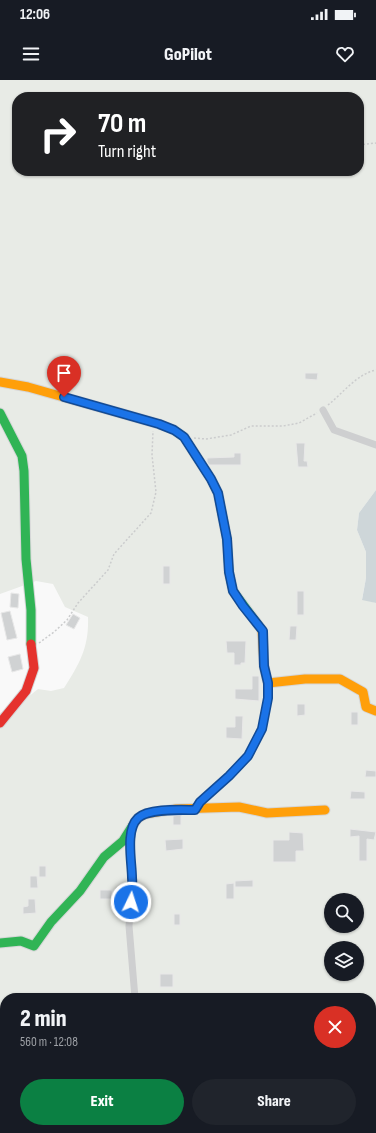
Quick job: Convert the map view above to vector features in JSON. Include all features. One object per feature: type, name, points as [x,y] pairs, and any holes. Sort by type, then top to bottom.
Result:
[{"type":"street","points":[[0,382],[28,387],[153,422],[174,430],[184,437],[211,479],[218,493],[227,539],[229,572],[233,591],[263,631],[264,666],[268,683],[268,698],[262,729],[248,756],[229,776],[200,802],[195,810]]},
{"type":"street","points":[[323,410],[334,430],[376,445]]},
{"type":"street","points":[[0,413],[22,456],[24,471],[26,559],[31,610],[31,648],[34,668],[26,691],[0,723]]},
{"type":"street","points":[[268,683],[305,679],[340,679],[363,692],[366,707],[376,711]]},
{"type":"street","points":[[0,943],[21,941],[34,946],[51,922],[80,891],[104,857],[123,841],[138,818],[145,814],[176,810],[239,807],[267,813],[325,810]]},
{"type":"street","points":[[132,828],[130,847],[132,878],[129,926],[135,993]]},
{"type":"path","points":[[364,144],[376,143]]},
{"type":"path","points":[[184,437],[206,439],[231,435],[251,426],[283,426],[299,423],[323,410],[356,380],[370,371],[376,370]]},
{"type":"path","points":[[31,648],[54,632],[67,620],[78,603],[108,570],[114,554],[151,513],[156,492],[152,455],[153,422]]},
{"type":"shaded area","points":[[0,80],[376,80],[376,490],[359,513],[357,530],[366,552],[366,578],[362,599],[376,603],[376,993],[0,993],[0,713],[22,702],[38,689],[51,691],[64,688],[75,671],[87,637],[88,617],[65,607],[53,584],[36,581],[0,594]]},
{"type":"shaded area","points":[[376,490],[376,603],[362,600],[366,578],[366,552],[357,530],[359,513]]},
{"type":"building","points":[[305,373],[318,373],[317,380],[305,379]]},
{"type":"building","points":[[296,443],[305,443],[304,461],[307,461],[308,467],[298,467]]},
{"type":"building","points":[[234,453],[241,453],[241,465],[209,465],[207,462],[207,458],[234,457]]},
{"type":"building","points":[[163,566],[170,566],[170,584],[163,584]]},
{"type":"building","points":[[297,591],[304,591],[304,615],[297,615]]},
{"type":"building","points":[[11,593],[19,594],[18,608],[10,607]]},
{"type":"building","points":[[10,611],[17,638],[7,640],[1,613]]},
{"type":"building","points":[[73,614],[80,618],[74,629],[66,625]]},
{"type":"building","points":[[290,626],[297,626],[296,640],[289,640]]},
{"type":"building","points":[[226,641],[246,641],[245,663],[241,663],[241,665],[234,665],[234,653],[227,653]]},
{"type":"building","points":[[20,654],[23,669],[12,672],[8,657]]},
{"type":"building","points":[[252,676],[259,676],[259,701],[235,699],[235,689],[252,689]]},
{"type":"building","points":[[297,704],[305,704],[305,715],[297,716]]},
{"type":"building","points":[[351,712],[358,712],[358,725],[351,725]]},
{"type":"building","points":[[235,716],[243,716],[242,739],[226,738],[226,727],[235,727]]},
{"type":"building","points":[[366,770],[376,771],[376,777],[365,777]]},
{"type":"building","points":[[351,791],[365,792],[365,799],[350,799]]},
{"type":"building","points":[[181,815],[181,825],[173,825],[173,816]]},
{"type":"building","points":[[350,829],[376,832],[374,840],[367,839],[367,861],[359,861],[359,836],[350,837]]},
{"type":"building","points":[[289,832],[303,833],[304,851],[296,851],[296,862],[273,862],[273,840],[289,840]]},
{"type":"building","points":[[183,839],[183,849],[166,851],[165,840]]},
{"type":"building","points":[[39,866],[46,866],[46,877],[39,877]]},
{"type":"building","points":[[30,876],[37,876],[38,888],[30,888]]},
{"type":"building","points":[[253,880],[253,887],[235,887],[235,881]]},
{"type":"building","points":[[234,883],[234,899],[226,899],[226,884]]},
{"type":"building","points":[[100,890],[112,890],[112,899],[100,899]]},
{"type":"building","points":[[28,899],[35,899],[36,913],[23,914],[23,907],[28,906]]},
{"type":"building","points":[[174,914],[180,914],[180,925],[174,925]]},
{"type":"building","points":[[160,974],[173,974],[173,987],[160,987]]},
{"type":"traffic: fast","points":[[0,413],[22,456],[24,471],[26,559],[31,610],[31,644]]},
{"type":"traffic: fast","points":[[174,430],[184,437],[211,479],[218,493],[227,539],[229,572],[233,591],[262,630]]},
{"type":"traffic: fast","points":[[0,943],[21,941],[34,946],[51,922],[80,891],[104,857],[123,841],[133,825]]},
{"type":"traffic: slow","points":[[0,382],[28,387],[159,424],[174,430]]},
{"type":"traffic: slow","points":[[262,630],[264,666],[268,683],[305,679],[340,679],[363,692],[366,707],[376,711]]},
{"type":"traffic: slow","points":[[133,825],[138,818],[145,814],[176,809],[239,807],[267,813],[325,810]]},
{"type":"traffic: jam","points":[[0,723],[26,691],[34,668],[31,644]]},
{"type":"route","points":[[64,397],[159,424],[174,430],[184,437],[211,479],[218,493],[227,539],[229,572],[233,591],[263,631],[264,666],[268,683],[268,698],[262,729],[258,738],[248,756],[229,776],[200,802],[195,810],[157,812],[145,814],[138,818],[132,828],[130,847],[132,878],[131,902]]}]
